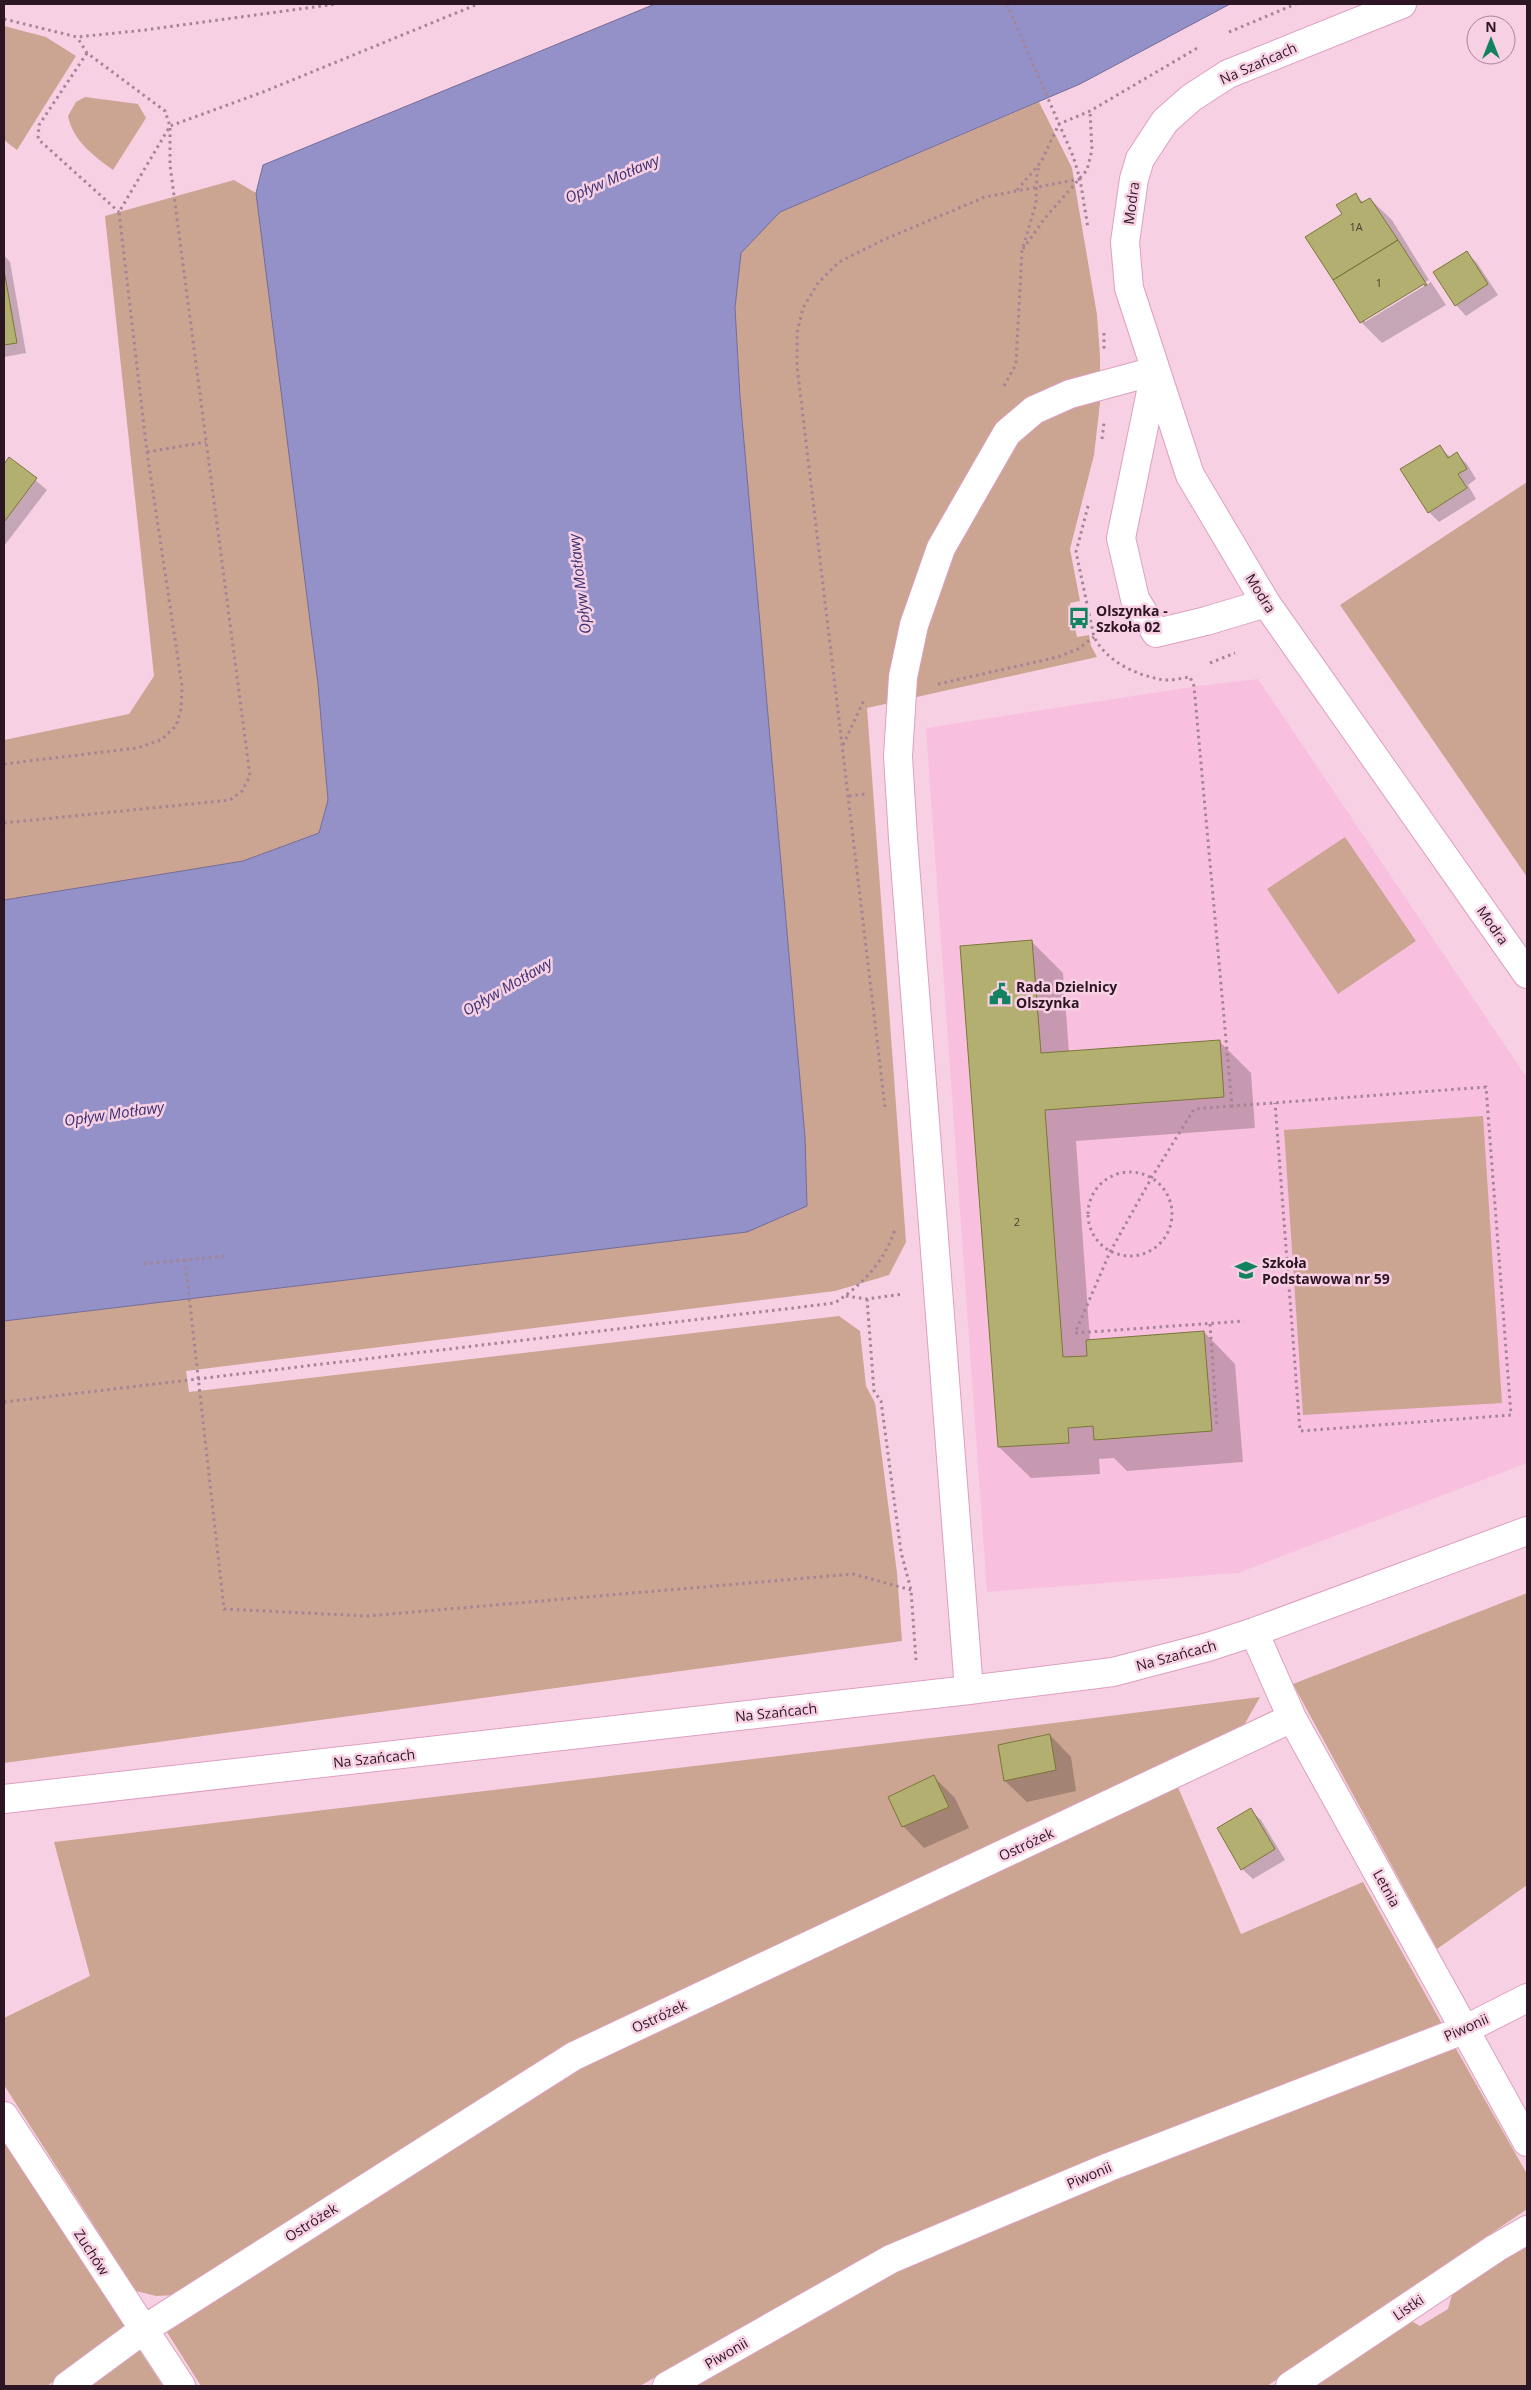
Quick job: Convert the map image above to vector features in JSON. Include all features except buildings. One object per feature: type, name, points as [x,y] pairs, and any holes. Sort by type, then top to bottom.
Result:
[{"type":"street","name":"Na Szańcach","points":[[1140,159],[1165,120],[1191,98],[1228,74],[1402,4]]},
{"type":"street","name":"Modra","points":[[1140,159],[1134,179],[1126,252],[1129,288],[1190,475],[1266,603],[1527,974]]},
{"type":"street","points":[[969,1690],[898,756],[903,677],[914,625],[941,548],[1007,433],[1034,410],[1070,394],[1155,370],[1121,538],[1135,600],[1156,633],[1206,621],[1266,603]]},
{"type":"street","name":"Na Szańcach","points":[[4,1799],[1114,1672],[1208,1647],[1254,1632],[1527,1530]]},
{"type":"street","name":"Letnia","points":[[1254,1632],[1292,1718],[1527,2142]]},
{"type":"street","name":"Ostróżek","points":[[67,2386],[143,2330],[574,2056],[1292,1718]]},
{"type":"street","name":"Piwonii","points":[[667,2386],[891,2259],[1109,2167],[1466,2029],[1527,1998]]},
{"type":"street","name":"Zuchów","points":[[4,2116],[181,2386]]},
{"type":"street","name":"Listki","points":[[1290,2386],[1496,2248],[1527,2230]]},
{"type":"path","points":[[4,19],[77,37],[146,30],[336,4]]},
{"type":"path","points":[[4,764],[137,748],[161,740],[176,726],[182,709],[182,686],[148,452],[119,212],[170,126],[263,92],[478,4]]},
{"type":"path","points":[[1007,4],[1060,124],[1080,179]]},
{"type":"path","points":[[4,823],[230,800],[242,791],[250,776],[170,165],[170,126],[166,111],[87,53],[77,37]]},
{"type":"path","points":[[87,53],[40,126],[38,140],[119,212]]},
{"type":"path","points":[[1007,433],[1001,409],[1003,388],[1016,364],[1022,252],[1036,203],[1037,172],[1060,124],[1090,111],[1092,150],[1087,170],[1045,218],[1022,252]]},
{"type":"path","points":[[1017,191],[1041,162]]},
{"type":"path","points":[[886,1117],[797,366],[797,333],[803,308],[818,283],[839,262],[883,240],[985,197],[1080,179]]},
{"type":"path","points":[[148,452],[206,442]]},
{"type":"path","points":[[902,692],[1058,657],[1078,649],[1094,637]]},
{"type":"path","points":[[848,796],[856,795]]},
{"type":"path","points":[[866,944],[872,943]]},
{"type":"path","points":[[1226,1029],[1232,1106]]},
{"type":"path","points":[[1244,1321],[1075,1333],[1110,1252],[1152,1177],[1194,1109],[1486,1087],[1511,1415],[1300,1431],[1275,1103]]},
{"type":"path","points":[[1136,1172],[1152,1177],[1165,1190],[1172,1207],[1171,1226],[1162,1242],[1147,1253],[1128,1256],[1110,1252],[1097,1242],[1089,1226],[1087,1209],[1093,1193],[1103,1181],[1118,1173],[1136,1172]]},
{"type":"path","points":[[4,1402],[835,1303],[846,1296],[882,1260],[895,1230],[896,1221]]},
{"type":"path","points":[[144,1264],[225,1256]]},
{"type":"path","points":[[185,1260],[224,1609],[367,1616],[853,1574],[911,1590]]},
{"type":"path","points":[[846,1296],[867,1299],[910,1293]]},
{"type":"path","points":[[867,1299],[874,1391],[881,1400],[901,1552],[911,1590],[916,1662]]},
{"type":"path","points":[[1210,1324],[1216,1426]]},
{"type":"shaded area","points":[[4,26],[46,37],[76,56],[17,150],[4,140]]},
{"type":"shaded area","points":[[85,97],[138,104],[146,118],[113,170],[85,147],[74,133],[68,116],[76,102]]},
{"type":"shaded area","points":[[1039,102],[1072,168],[1097,315],[1100,356],[1100,403],[1094,455],[1070,549],[1080,601],[1070,603],[1077,637],[1089,635],[1091,646],[1097,657],[867,708],[906,1242],[889,1275],[835,1291],[186,1371],[189,1392],[839,1316],[860,1331],[866,1386],[875,1403],[897,1573],[902,1641],[4,1763],[4,1321],[747,1232],[805,1137],[740,396],[735,308],[741,253],[780,212]]},
{"type":"shaded area","points":[[234,180],[256,193],[261,222],[318,684],[328,800],[319,833],[243,861],[4,900],[4,740],[129,714],[154,676],[105,216]]},
{"type":"shaded area","points":[[1527,482],[1527,877],[1340,605]]},
{"type":"shaded area","name":"Szkoła Podstawowa nr 59","points":[[1258,679],[1527,1078],[1527,1463],[1238,1573],[987,1592],[926,728],[1198,686]]},
{"type":"shaded area","points":[[1345,837],[1416,941],[1338,994],[1267,889]]},
{"type":"shaded area","points":[[1483,1116],[1502,1403],[1303,1415],[1284,1130]]},
{"type":"shaded area","points":[[1527,1593],[1527,1885],[1437,1949],[1293,1684]]},
{"type":"shaded area","points":[[1260,1697],[1239,1734],[713,1980],[175,2295],[156,2296],[136,2291],[4,2085],[4,2018],[90,1976],[54,1842]]},
{"type":"shaded area","points":[[1177,1785],[1241,1934],[1363,1882],[1442,2024],[864,2260],[770,2311],[640,2386],[201,2386],[165,2329],[580,2066]]},
{"type":"shaded area","points":[[1455,2047],[1527,2174],[1527,2209],[1267,2386],[676,2386],[853,2289],[1170,2153]]},
{"type":"shaded area","points":[[4,2139],[127,2330],[47,2386],[4,2386]]},
{"type":"shaded area","points":[[1527,2246],[1527,2386],[1303,2386],[1408,2319],[1420,2326],[1448,2309],[1453,2291]]},
{"type":"shaded area","points":[[138,2348],[163,2386],[86,2386]]},
{"type":"water","name":"Opływ Motławy","points":[[655,4],[1230,4],[1080,84],[780,212],[741,253],[735,308],[740,396],[805,1137],[807,1206],[747,1232],[4,1321],[4,900],[243,861],[319,833],[328,800],[318,684],[256,193],[263,165]]},
{"type":"place","name":"Olszynka - Szkoła 02","points":[[1079,618]]},
{"type":"place","name":"Rada Dzielnicy Olszynka","points":[[1000,994]]},
{"type":"place","name":"Szkoła Podstawowa nr 59","points":[[1246,1270]]}]
